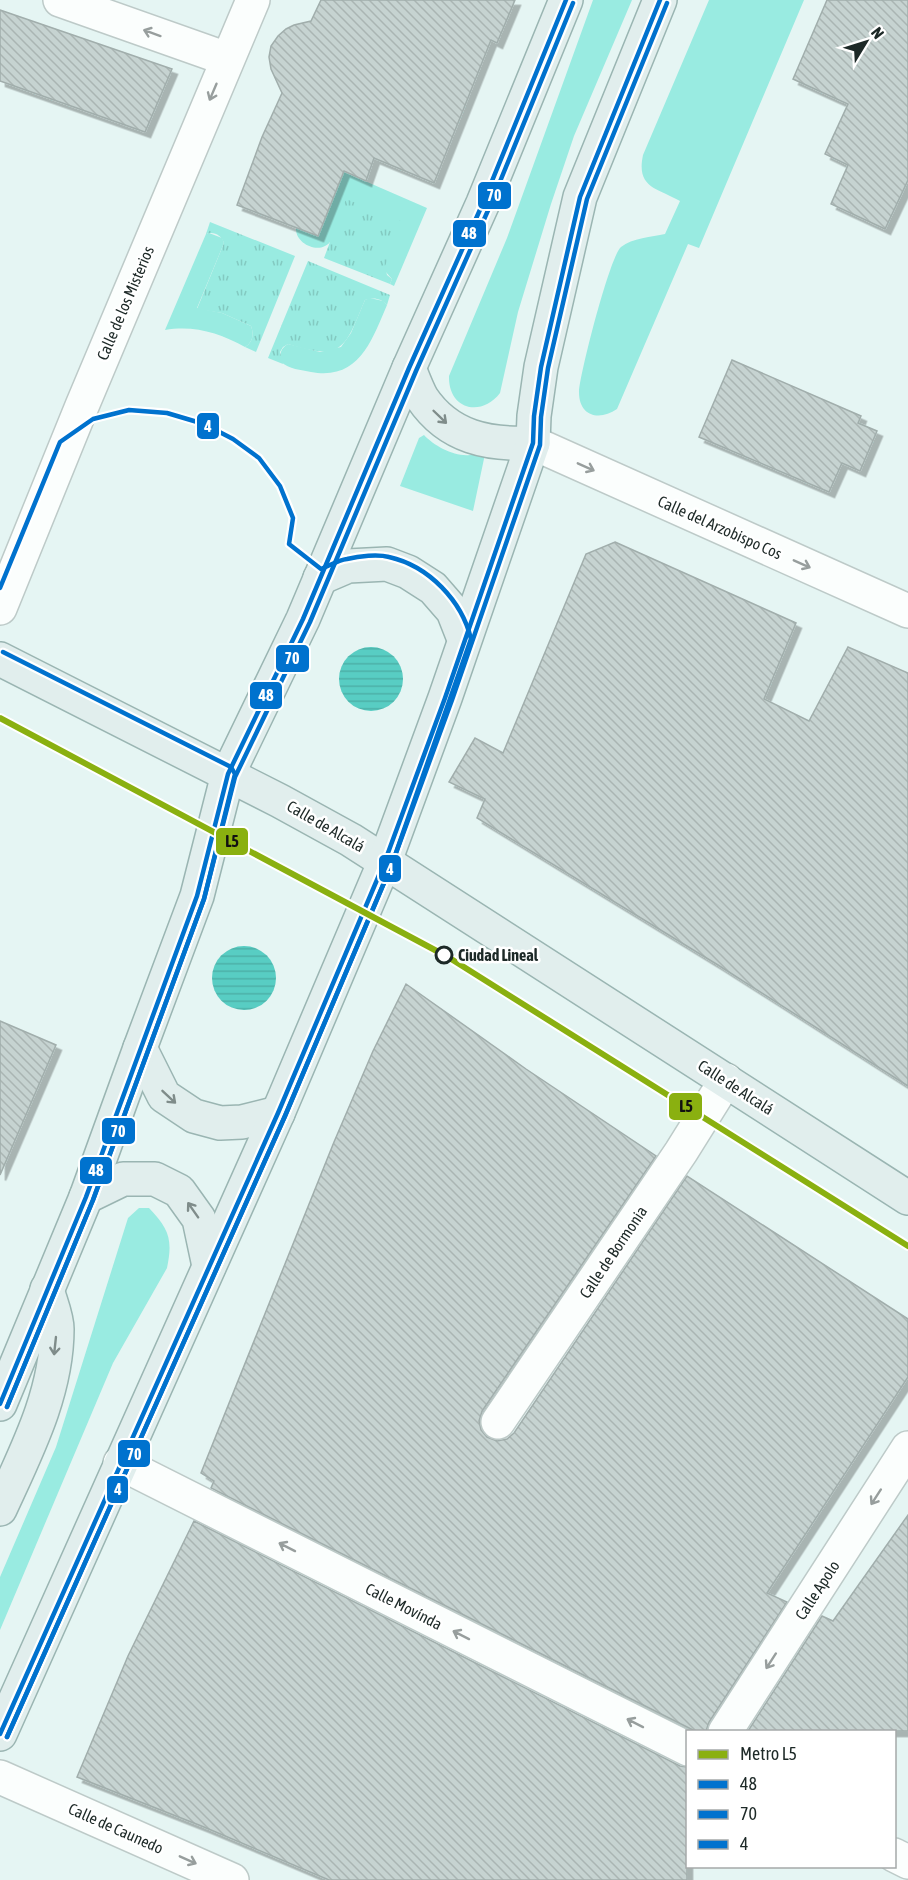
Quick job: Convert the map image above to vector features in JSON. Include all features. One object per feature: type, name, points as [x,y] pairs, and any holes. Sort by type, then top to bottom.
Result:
[{"type":"main road","points":[[0,1404],[86,1197],[197,896],[228,774],[261,709],[320,579],[409,368],[483,203],[566,0]]},
{"type":"main road","points":[[0,1734],[278,1113],[385,861],[533,443],[534,416],[541,367],[580,197],[660,0]]},
{"type":"main road","points":[[409,368],[422,398],[443,421],[471,437],[504,444],[533,443]]},
{"type":"main road","points":[[320,579],[348,566],[387,564],[408,572],[433,588],[453,611],[464,639]]},
{"type":"main road","name":"Calle de Alcalá","points":[[0,659],[318,820],[908,1198]]},
{"type":"main road","points":[[140,1048],[165,1096],[194,1116],[219,1123],[243,1122],[278,1113]]},
{"type":"main road","points":[[86,1197],[123,1179],[155,1179],[179,1191],[199,1219],[209,1266]]},
{"type":"main road","points":[[0,1509],[36,1430],[52,1377],[57,1328],[47,1289]]},
{"type":"street","points":[[60,0],[227,59]]},
{"type":"street","name":"Calle de los Misterios","points":[[0,608],[82,406],[253,0]]},
{"type":"street","name":"Calle del Arzobispo Cos","points":[[533,443],[908,611]]},
{"type":"street","name":"Calle de Bormonia","points":[[498,1422],[681,1152],[726,1080]]},
{"type":"street","name":"Calle Apolo","points":[[726,1730],[908,1448]]},
{"type":"street","name":"Calle Movínda","points":[[120,1463],[686,1748]]},
{"type":"street","name":"Calle de Caunedo","points":[[0,1777],[232,1880]]},
{"type":"green space","points":[[593,0],[632,0],[574,136],[551,204],[518,312],[500,393],[484,406],[467,406],[454,396],[449,376],[507,238]]},
{"type":"green space","points":[[709,0],[804,0],[699,248],[688,244],[617,409],[604,415],[592,414],[583,407],[579,392],[596,316],[616,255],[621,247],[631,242],[665,234],[680,201],[650,186],[643,174],[643,155]]},
{"type":"green space","points":[[266,138],[427,208],[394,286],[390,284],[392,279],[385,271],[385,264],[330,242],[326,246],[315,248],[299,239],[296,228],[318,236],[335,193]]},
{"type":"green space","points":[[346,199],[403,222],[385,266],[387,275],[392,279],[390,284],[324,258]]},
{"type":"green space","points":[[210,222],[295,256],[256,352],[245,347],[252,338],[251,326],[222,313],[197,309],[224,243],[217,234],[206,234]]},
{"type":"green space","points":[[206,234],[222,238],[224,243],[197,308],[222,313],[251,326],[252,338],[245,347],[207,331],[165,330]]},
{"type":"green space","points":[[308,261],[390,295],[387,305],[377,299],[365,300],[347,339],[340,346],[332,350],[321,351],[288,344],[280,352],[283,364],[268,358]]},
{"type":"green space","points":[[370,298],[383,301],[387,305],[369,344],[352,364],[341,370],[327,373],[295,369],[281,362],[281,352],[288,344],[320,352],[341,347],[351,333],[365,300]]},
{"type":"green space","points":[[424,435],[439,447],[451,452],[464,455],[485,454],[473,511],[400,486],[419,438]]},
{"type":"green space","points":[[139,1208],[149,1208],[168,1235],[170,1249],[167,1268],[113,1363],[0,1630],[0,1577],[56,1447],[128,1218]]},
{"type":"shaded area","points":[[371,647],[394,656],[403,679],[394,702],[371,711],[348,702],[339,679],[348,656]]},
{"type":"shaded area","points":[[244,946],[267,955],[276,978],[267,1001],[244,1010],[221,1001],[212,978],[221,955]]},
{"type":"building","points":[[321,0],[515,0],[497,43],[491,40],[434,183],[374,158],[366,181],[344,171],[318,236],[237,205],[262,137],[282,93],[271,69],[269,57],[271,46],[286,29],[311,21]]},
{"type":"building","points":[[827,0],[908,0],[908,180],[885,229],[831,204],[848,165],[825,154],[848,104],[793,79]]},
{"type":"building","points":[[0,10],[172,69],[145,132],[0,81]]},
{"type":"building","points":[[732,360],[861,416],[858,423],[877,431],[860,471],[842,463],[829,492],[699,437]]},
{"type":"building","points":[[615,542],[796,623],[764,699],[809,721],[848,647],[908,673],[908,1086],[718,965],[477,818],[485,799],[449,782],[475,738],[503,753],[586,554]]},
{"type":"building","points":[[406,984],[526,1069],[656,1156],[482,1411],[479,1421],[481,1430],[487,1437],[497,1441],[507,1439],[514,1433],[687,1176],[908,1319],[908,1377],[767,1593],[787,1602],[709,1722],[706,1730],[693,1730],[211,1488],[214,1481],[201,1473],[373,1051]]},
{"type":"building","points":[[0,1021],[56,1045],[0,1175]]},
{"type":"building","points":[[908,1515],[908,1731],[749,1730],[822,1616],[833,1621]]},
{"type":"building","points":[[194,1521],[680,1766],[686,1767],[687,1880],[329,1880],[77,1777],[128,1656]]},
{"type":"metro line","name":"L5","points":[[0,718],[448,957],[908,1246]]},
{"type":"transit line","name":"48","points":[[0,1404],[86,1197],[197,896],[228,774],[303,619],[409,368],[483,203],[566,0]]},
{"type":"transit line","name":"48","points":[[0,1734],[278,1113],[385,861],[445,698],[533,443],[534,416],[541,367],[580,197],[660,0]]},
{"type":"transit line","name":"70","points":[[7,1407],[93,1200],[204,899],[235,777],[310,622],[416,371],[490,206],[573,3]]},
{"type":"transit line","name":"70","points":[[7,1737],[285,1116],[392,864],[452,700],[540,445],[541,417],[548,368],[587,199],[667,3]]},
{"type":"transit line","name":"4","points":[[0,588],[60,442],[93,419],[129,410],[167,413],[204,424],[233,439],[259,458],[280,486],[293,518],[289,544],[321,569],[340,561],[363,556],[385,556],[417,568],[442,587],[452,599],[467,625],[471,639],[392,864],[285,1116],[7,1737]]},
{"type":"transit line","name":"4","points":[[3,652],[231,767],[235,774],[204,899],[93,1200],[7,1407]]},
{"type":"place","name":"Ciudad Lineal","points":[[444,955]]}]
